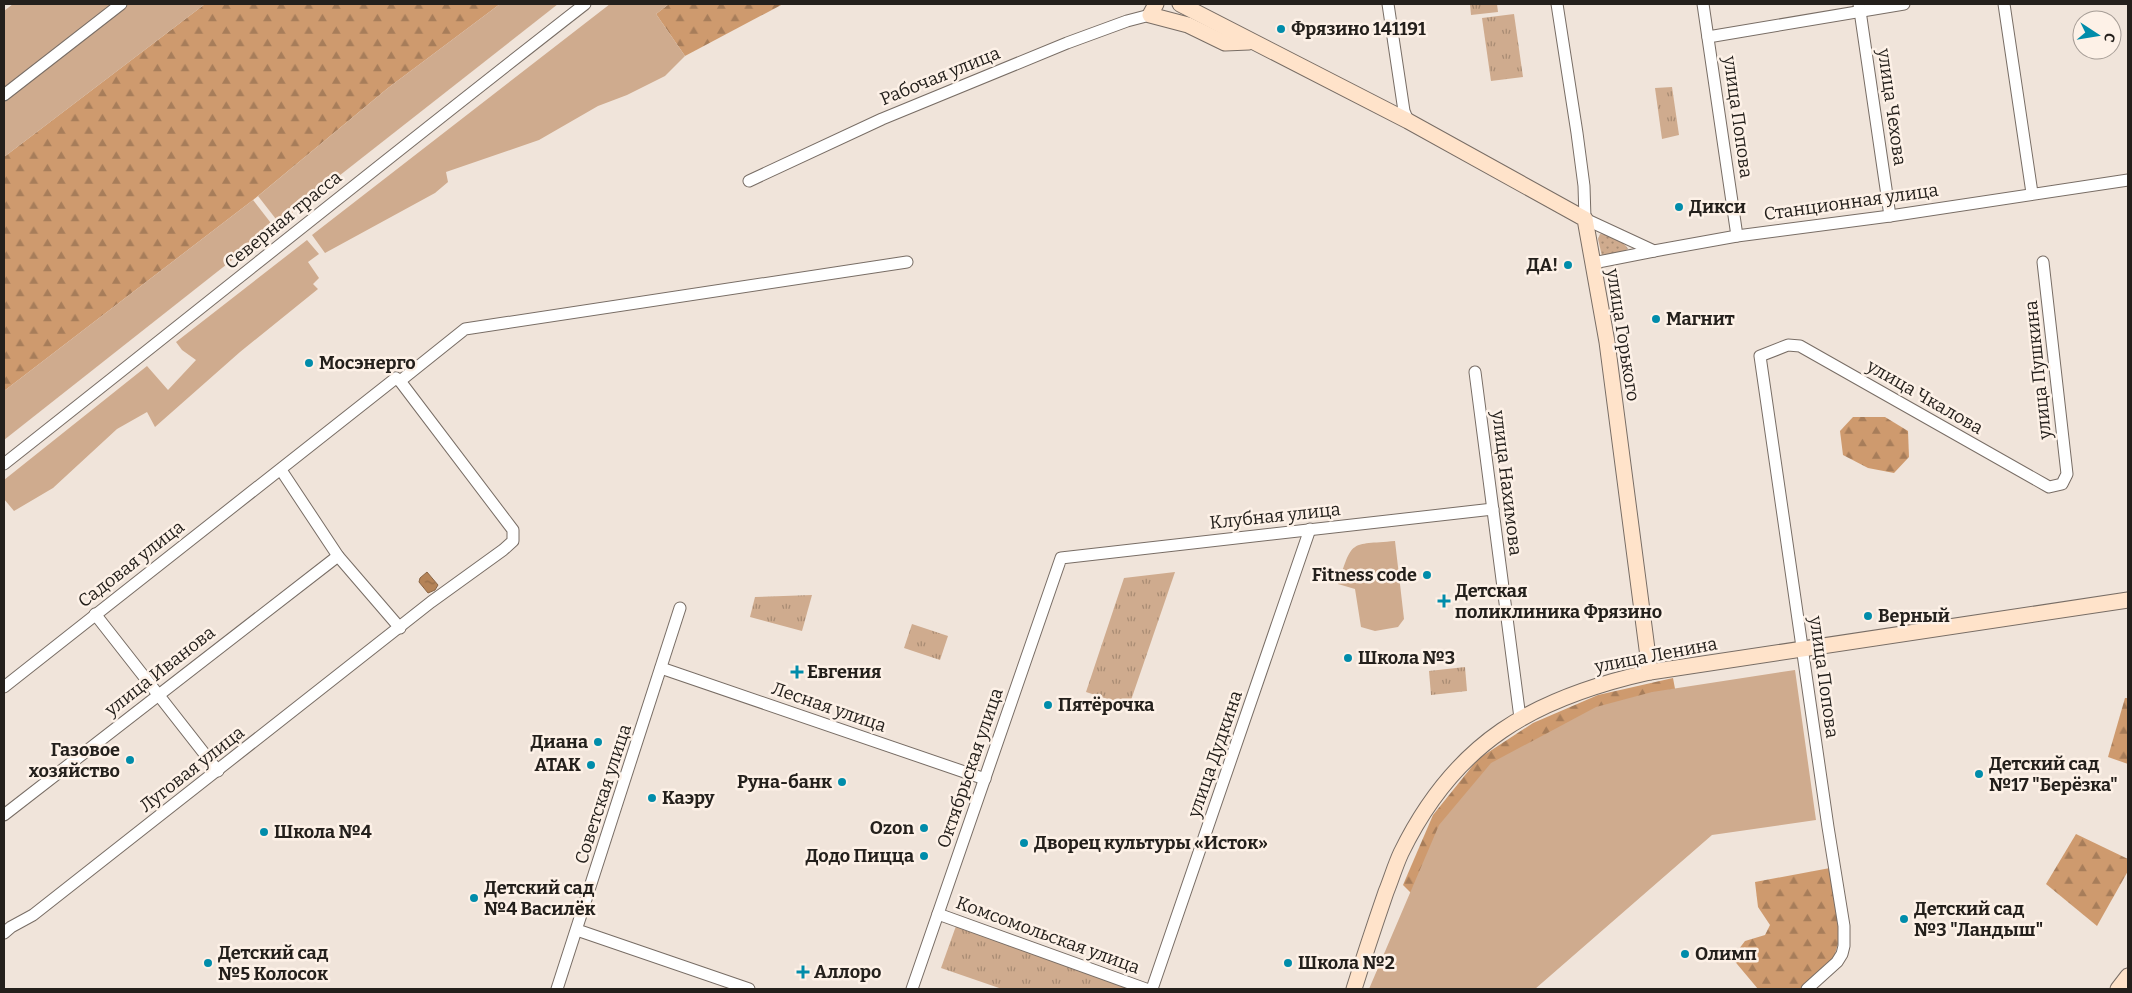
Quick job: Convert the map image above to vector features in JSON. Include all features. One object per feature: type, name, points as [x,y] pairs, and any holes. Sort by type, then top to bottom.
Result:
[{"type":"street","points":[[4,95],[121,4]]},
{"type":"street","name":"Северная трасса","points":[[4,464],[287,241],[373,169],[584,4]]},
{"type":"street","points":[[1180,4],[1408,122],[1586,219],[1654,251]]},
{"type":"street","points":[[1388,4],[1404,111],[1408,122]]},
{"type":"street","name":"улица Горького","points":[[1557,4],[1577,133],[1586,219],[1607,342],[1650,672]]},
{"type":"street","name":"улица Попова","points":[[1703,4],[1737,236]]},
{"type":"street","points":[[1708,37],[1860,8],[1904,4]]},
{"type":"street","points":[[2004,4],[2032,193]]},
{"type":"street","name":"улица Чехова","points":[[1860,8],[1890,216]]},
{"type":"street","points":[[1153,9],[1225,43],[1251,42]]},
{"type":"street","name":"Рабочая улица","points":[[749,181],[882,119],[1153,9]]},
{"type":"street","name":"Станционная улица","points":[[1593,264],[1737,236],[1890,216],[2032,193],[2128,180]]},
{"type":"street","points":[[400,381],[465,329],[907,262]]},
{"type":"street","name":"улица Пушкина","points":[[2043,262],[2067,474]]},
{"type":"street","name":"улица Чкалова","points":[[1760,356],[1788,345],[1800,346],[2049,487],[2062,484],[2067,474]]},
{"type":"street","name":"улица Попова","points":[[1760,356],[1844,926],[1842,954],[1837,962],[1807,989]]},
{"type":"street","name":"улица Нахимова","points":[[1475,372],[1520,718]]},
{"type":"street","name":"Садовая улица","points":[[4,687],[396,378],[400,381]]},
{"type":"street","name":"Луговая улица","points":[[6,925],[33,915],[431,602],[513,541],[513,530],[400,381]]},
{"type":"street","points":[[281,470],[338,556],[400,628]]},
{"type":"street","name":"Клубная улица","points":[[1061,558],[1492,509]]},
{"type":"street","name":"улица Дудкина","points":[[1152,989],[1310,530]]},
{"type":"street","name":"улица Иванова","points":[[4,815],[338,556]]},
{"type":"street","name":"Октябрьская улица","points":[[912,989],[1061,558]]},
{"type":"street","name":"улица Ленина","points":[[1354,989],[1400,854],[1422,816],[1448,779],[1480,746],[1520,718],[1575,693],[1650,672],[2128,600]]},
{"type":"street","name":"Советская улица","points":[[557,989],[680,608]]},
{"type":"street","points":[[95,614],[218,771]]},
{"type":"street","name":"Лесная улица","points":[[661,668],[985,779]]},
{"type":"street","name":"Комсомольская улица","points":[[938,914],[1146,989]]},
{"type":"street","points":[[577,930],[749,989]]},
{"type":"street","points":[[2118,989],[2128,976]]},
{"type":"green space","points":[[13,4],[205,4],[4,157],[4,11]]},
{"type":"green space","points":[[205,4],[500,4],[388,88],[253,200],[4,391],[4,157]]},
{"type":"green space","points":[[500,4],[558,4],[279,223],[258,196],[388,88]]},
{"type":"green space","points":[[610,4],[669,4],[656,14],[685,56],[665,76],[627,95],[598,106],[539,140],[446,172],[448,182],[435,193],[325,253],[312,235]]},
{"type":"green space","points":[[669,4],[783,4],[685,56],[656,14]]},
{"type":"green space","points":[[1470,4],[1497,4],[1498,12],[1471,15]]},
{"type":"green space","points":[[1514,14],[1523,77],[1491,81],[1482,18]]},
{"type":"green space","points":[[1672,87],[1679,135],[1662,139],[1655,88]]},
{"type":"green space","points":[[253,200],[274,227],[4,440],[4,391]]},
{"type":"green space","points":[[1600,234],[1616,239],[1628,249],[1615,256],[1602,256],[1598,239]]},
{"type":"green space","points":[[307,240],[319,254],[308,262],[319,278],[313,284],[318,289],[240,352],[155,427],[147,412],[117,429],[53,488],[14,511],[4,499],[4,480],[147,366],[168,390],[196,360],[182,350],[176,342]]},
{"type":"green space","points":[[1853,417],[1885,417],[1908,431],[1909,457],[1894,473],[1868,468],[1843,455],[1840,431]]},
{"type":"green space","points":[[1395,541],[1404,619],[1398,627],[1375,631],[1361,627],[1355,589],[1338,584],[1347,559],[1350,552],[1361,544]]},
{"type":"green space","points":[[1175,572],[1129,706],[1086,692],[1124,578]]},
{"type":"green space","points":[[812,595],[802,631],[750,617],[755,597]]},
{"type":"green space","points":[[912,624],[948,636],[940,660],[904,648]]},
{"type":"green space","points":[[1465,667],[1467,691],[1431,695],[1429,671]]},
{"type":"green space","points":[[1795,670],[1816,820],[1712,835],[1535,989],[1369,989],[1439,825],[1491,763],[1596,707],[1652,692]]},
{"type":"green space","points":[[1673,678],[1676,694],[1425,907],[1403,885],[1433,815],[1478,759],[1533,723],[1598,695]]},
{"type":"green space","points":[[2125,698],[2128,698],[2128,764],[2108,757]]},
{"type":"green space","points":[[2076,834],[2128,859],[2128,871],[2097,926],[2046,884]]},
{"type":"green space","points":[[1830,868],[1840,937],[1834,957],[1803,989],[1758,989],[1732,958],[1745,941],[1765,935],[1770,925],[1758,907],[1755,882]]},
{"type":"green space","points":[[956,926],[1132,989],[1002,989],[941,968]]},
{"type":"water","points":[[427,572],[438,585],[435,590],[428,593],[419,582],[420,578]]},
{"type":"place","name":"Фрязино 141191","points":[[1281,29]]},
{"type":"place","name":"Дикси","points":[[1679,207]]},
{"type":"place","name":"ДА!","points":[[1568,265]]},
{"type":"place","name":"Магнит","points":[[1656,319]]},
{"type":"place","name":"Мосэнерго","points":[[309,363]]},
{"type":"place","name":"Fitness code","points":[[1427,575]]},
{"type":"place","name":"Детская поликлиника Фрязино","points":[[1444,601]]},
{"type":"place","name":"Верный","points":[[1868,616]]},
{"type":"place","name":"Школа №3","points":[[1348,658]]},
{"type":"place","name":"Евгения","points":[[797,672]]},
{"type":"place","name":"Пятёрочка","points":[[1048,705]]},
{"type":"place","name":"Диана","points":[[598,742]]},
{"type":"place","name":"Газовое хозяйство","points":[[130,760]]},
{"type":"place","name":"АТАК","points":[[591,765]]},
{"type":"place","name":"Детский сад №17 \"Берёзка\"","points":[[1979,774]]},
{"type":"place","name":"Руна-банк","points":[[842,782]]},
{"type":"place","name":"Каэру","points":[[652,798]]},
{"type":"place","name":"Ozon","points":[[924,828]]},
{"type":"place","name":"Школа №4","points":[[264,832]]},
{"type":"place","name":"Дворец культуры «Исток»","points":[[1024,843]]},
{"type":"place","name":"Додо Пицца","points":[[924,856]]},
{"type":"place","name":"Детский сад №4 Василёк","points":[[474,898]]},
{"type":"place","name":"Детский сад №3 \"Ландыш\"","points":[[1904,919]]},
{"type":"place","name":"Олимп","points":[[1685,954]]},
{"type":"place","name":"Детский сад №5 Колосок","points":[[208,963]]},
{"type":"place","name":"Школа №2","points":[[1288,963]]},
{"type":"place","name":"Аллоро","points":[[803,972]]}]
